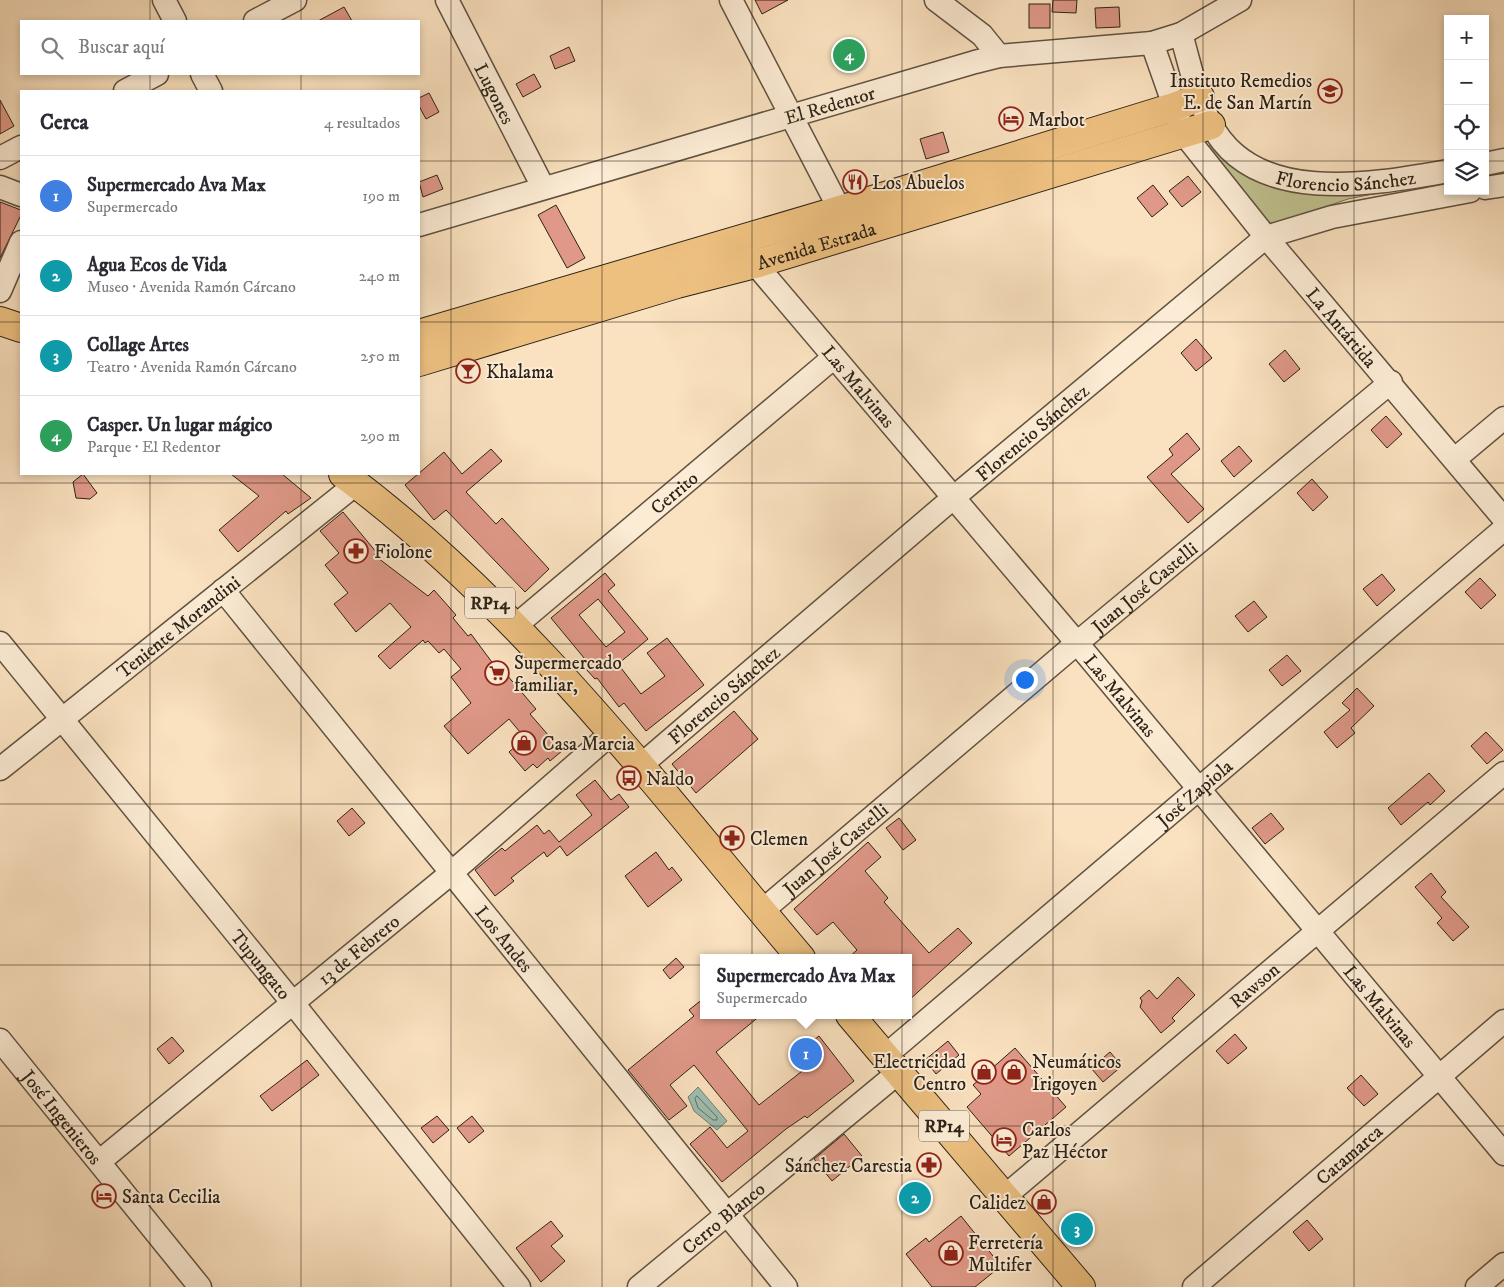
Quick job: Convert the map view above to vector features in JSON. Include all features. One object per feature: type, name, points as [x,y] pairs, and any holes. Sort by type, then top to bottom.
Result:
[{"type":"main road","name":"Avenida Estrada","points":[[420,334],[672,272],[755,264],[915,200],[1200,97]]},
{"type":"main road","name":"Avenida Estrada","points":[[420,362],[672,272],[735,240],[840,210],[915,200],[1184,134],[1211,125]]},
{"type":"main road","points":[[0,306],[20,313]]},
{"type":"main road","points":[[0,321],[20,328]]},
{"type":"main road","name":"RP14","points":[[349,479],[438,554],[514,627],[613,732],[798,954]]},
{"type":"main road","name":"RP14","points":[[853,1019],[1081,1287]]},
{"type":"street","points":[[164,0],[174,20]]},
{"type":"street","points":[[258,20],[295,0]]},
{"type":"street","name":"Lugones","points":[[447,0],[543,187]]},
{"type":"street","points":[[731,0],[840,210]]},
{"type":"street","points":[[936,0],[982,35],[999,56]]},
{"type":"street","name":"El Redentor","points":[[420,225],[543,187],[791,118],[999,56],[1152,43],[1181,34],[1240,0]]},
{"type":"street","name":"Florencio Sánchez","points":[[1181,34],[1200,97],[1211,125],[1230,150],[1246,164],[1287,180],[1320,184],[1359,184],[1444,172]]},
{"type":"street","points":[[1152,43],[1184,134]]},
{"type":"street","points":[[127,90],[155,75]]},
{"type":"street","points":[[203,75],[210,90]]},
{"type":"street","name":"La Antártida","points":[[1184,134],[1266,237],[1391,382],[1504,519]]},
{"type":"street","points":[[0,158],[20,148]]},
{"type":"street","points":[[1489,163],[1504,160]]},
{"type":"street","points":[[1489,187],[1504,185]]},
{"type":"street","points":[[0,187],[20,195]]},
{"type":"street","name":"Florencio Sánchez","points":[[640,766],[953,498],[1266,237],[1332,217],[1449,195]]},
{"type":"street","name":"Las Malvinas","points":[[735,240],[1200,789],[1504,1154]]},
{"type":"street","points":[[0,291],[20,244]]},
{"type":"street","name":"Cerrito","points":[[514,627],[833,358]]},
{"type":"street","name":"Juan José Castelli","points":[[762,912],[1077,643],[1391,382]]},
{"type":"street","points":[[1455,459],[1504,418]]},
{"type":"street","name":"Teniente Morandini","points":[[0,769],[223,590],[349,479]]},
{"type":"street","name":"José Zapiola","points":[[892,1064],[1200,789],[1504,530]]},
{"type":"street","name":"Los Andes","points":[[223,590],[450,874],[786,1287]]},
{"type":"street","name":"Tupungato","points":[[0,643],[292,1002],[519,1287]]},
{"type":"street","name":"13 de Febrero","points":[[100,1161],[450,874],[613,732]]},
{"type":"street","name":"Rawson","points":[[1004,1196],[1504,773]]},
{"type":"street","name":"Catamarca","points":[[1194,1287],[1504,1021]]},
{"type":"street","name":"José Ingenieros","points":[[0,1040],[100,1161],[200,1287]]},
{"type":"street","name":"Cerro Blanco","points":[[639,1287],[727,1214],[892,1064]]},
{"type":"street","points":[[1476,1287],[1504,1264]]},
{"type":"green space","points":[[1211,145],[1222,156],[1254,175],[1444,180],[1348,199],[1278,223],[1269,223],[1205,148]]},
{"type":"water","points":[[698,1087],[727,1121],[717,1130],[694,1111],[688,1097]]},
{"type":"building","points":[[755,0],[788,0],[762,14]]},
{"type":"building","points":[[1053,0],[1077,0],[1076,13],[1052,12]]},
{"type":"building","points":[[1029,4],[1050,4],[1050,28],[1029,28]]},
{"type":"building","points":[[344,7],[351,20],[320,20]]},
{"type":"building","points":[[1119,7],[1120,27],[1096,28],[1095,8]]},
{"type":"building","points":[[569,47],[575,61],[555,69],[550,56]]},
{"type":"building","points":[[534,74],[541,87],[523,97],[516,84]]},
{"type":"building","points":[[429,93],[439,112],[426,119],[420,108],[420,98]]},
{"type":"building","points":[[0,100],[14,126],[0,134]]},
{"type":"building","points":[[943,132],[949,152],[926,159],[920,139]]},
{"type":"building","points":[[437,175],[443,189],[423,197],[420,182]]},
{"type":"building","points":[[1188,176],[1201,192],[1182,207],[1169,191]]},
{"type":"building","points":[[1153,185],[1168,204],[1152,217],[1137,198]]},
{"type":"building","points":[[0,202],[20,210],[20,217],[0,258]]},
{"type":"building","points":[[556,205],[585,258],[567,268],[538,215]]},
{"type":"building","points":[[1196,339],[1212,358],[1196,371],[1181,353]]},
{"type":"building","points":[[1285,350],[1300,369],[1284,382],[1269,364]]},
{"type":"building","points":[[1386,416],[1402,434],[1387,448],[1371,430]]},
{"type":"building","points":[[1187,433],[1200,449],[1171,474],[1204,509],[1188,523],[1147,477],[1173,455],[1169,449]]},
{"type":"building","points":[[1239,446],[1252,461],[1234,477],[1221,461]]},
{"type":"building","points":[[491,449],[502,461],[466,492],[496,524],[502,518],[549,569],[525,592],[446,510],[434,520],[405,485],[417,475],[420,475],[420,472],[444,452],[462,474]]},
{"type":"building","points":[[84,475],[97,493],[90,499],[76,498],[73,482]]},
{"type":"building","points":[[232,475],[283,475],[311,498],[288,514],[286,511],[238,552],[219,530],[259,496]]},
{"type":"building","points":[[1312,479],[1328,497],[1313,511],[1297,493]]},
{"type":"building","points":[[343,512],[377,553],[374,555],[428,596],[434,590],[456,615],[453,618],[468,636],[471,634],[503,677],[506,674],[536,709],[530,714],[562,751],[550,761],[548,758],[537,768],[533,764],[525,771],[509,752],[525,738],[509,719],[468,754],[444,726],[471,703],[451,677],[461,669],[444,649],[439,653],[428,641],[425,643],[423,640],[390,669],[378,656],[411,627],[390,603],[356,632],[334,604],[348,593],[325,565],[339,553],[320,531]]},
{"type":"building","points":[[605,573],[615,585],[608,591],[648,639],[618,664],[641,694],[665,676],[647,653],[667,638],[704,685],[646,731],[624,703],[619,707],[597,678],[595,679],[585,668],[589,664],[551,618]],"holes":[[[598,599],[625,632],[606,647],[579,615]]]},
{"type":"building","points":[[1382,574],[1395,590],[1377,606],[1363,589]]},
{"type":"building","points":[[1480,578],[1496,595],[1481,609],[1465,592]]},
{"type":"building","points":[[1254,601],[1267,617],[1248,632],[1235,616]]},
{"type":"building","points":[[1287,655],[1301,671],[1282,686],[1269,670]]},
{"type":"building","points":[[1357,688],[1374,706],[1351,728],[1355,733],[1337,748],[1324,732],[1350,710],[1342,703]]},
{"type":"building","points":[[734,711],[758,739],[696,793],[672,764]]},
{"type":"building","points":[[1486,732],[1503,750],[1487,764],[1471,746]]},
{"type":"building","points":[[1429,773],[1445,791],[1430,805],[1428,802],[1401,825],[1388,808]]},
{"type":"building","points":[[595,780],[611,800],[619,794],[629,807],[567,856],[560,846],[547,857],[544,852],[511,878],[514,881],[495,896],[475,870],[502,848],[505,851],[537,825],[544,834],[549,830],[559,842],[592,815],[576,795]]},
{"type":"building","points":[[352,808],[365,823],[349,836],[337,821]]},
{"type":"building","points":[[1271,813],[1284,829],[1265,844],[1252,828]]},
{"type":"building","points":[[899,818],[916,840],[903,850],[886,828]]},
{"type":"building","points":[[868,842],[881,857],[865,871],[888,898],[884,902],[929,953],[958,928],[972,943],[912,997],[912,954],[852,954],[857,950],[833,922],[817,935],[794,909]]},
{"type":"building","points":[[656,852],[669,870],[672,867],[682,880],[648,907],[625,876]]},
{"type":"building","points":[[1431,873],[1446,892],[1441,897],[1469,927],[1453,941],[1437,923],[1442,918],[1415,887]]},
{"type":"building","points":[[676,958],[684,967],[670,979],[663,970]]},
{"type":"building","points":[[1178,977],[1195,995],[1172,1018],[1175,1021],[1161,1033],[1140,1007],[1142,1001],[1140,998],[1149,990],[1157,999]]},
{"type":"building","points":[[700,1001],[700,1019],[756,1019],[716,1052],[759,1105],[806,1068],[796,1054],[819,1036],[854,1081],[807,1118],[805,1116],[786,1129],[722,1182],[690,1144],[710,1127],[727,1148],[748,1131],[694,1065],[670,1085],[687,1106],[669,1120],[628,1070],[694,1016],[689,1010]]},
{"type":"building","points":[[1235,1034],[1247,1048],[1228,1064],[1216,1051]]},
{"type":"building","points":[[172,1037],[184,1051],[169,1064],[157,1049]]},
{"type":"building","points":[[948,1041],[959,1055],[936,1074],[925,1060]]},
{"type":"building","points":[[1015,1048],[1066,1107],[1009,1156],[967,1107],[981,1094],[973,1085]]},
{"type":"building","points":[[1110,1052],[1122,1066],[1103,1082],[1091,1068]]},
{"type":"building","points":[[307,1060],[319,1075],[272,1111],[260,1096]]},
{"type":"building","points":[[1361,1075],[1378,1094],[1364,1106],[1347,1088]]},
{"type":"building","points":[[437,1116],[449,1130],[433,1143],[421,1128]]},
{"type":"building","points":[[472,1116],[484,1131],[469,1143],[457,1128]]},
{"type":"building","points":[[844,1134],[862,1156],[832,1181],[814,1159]]},
{"type":"building","points":[[961,1216],[1001,1266],[975,1287],[932,1287],[906,1254],[926,1238],[929,1242]]},
{"type":"building","points":[[1307,1220],[1323,1239],[1309,1251],[1293,1232]]},
{"type":"building","points":[[551,1221],[563,1236],[551,1246],[565,1261],[541,1282],[516,1248]]},
{"type":"place","name":"Casper. Un lugar mágico","points":[[849,55]]},
{"type":"place","name":"Instituto Remedios E. de San Martín","points":[[1330,91]]},
{"type":"place","name":"Marbot","points":[[1011,119]]},
{"type":"place","name":"Los Abuelos","points":[[855,182]]},
{"type":"place","name":"Khalama","points":[[468,371]]},
{"type":"place","name":"Fiolone","points":[[356,551]]},
{"type":"place","name":"Supermercado familiar,","points":[[497,673]]},
{"type":"place","name":"Casa Marcia","points":[[524,743]]},
{"type":"place","name":"Naldo","points":[[629,778]]},
{"type":"place","name":"Clemen","points":[[732,838]]},
{"type":"place","name":"Supermercado Ava Max","points":[[806,1054]]},
{"type":"place","name":"Electricidad Centro","points":[[984,1072]]},
{"type":"place","name":"Neumáticos Irigoyen","points":[[1014,1072]]},
{"type":"place","name":"Carlos Paz Héctor","points":[[1004,1140]]},
{"type":"place","name":"Sánchez Carestia","points":[[929,1165]]},
{"type":"place","name":"Santa Cecilia","points":[[104,1196]]},
{"type":"place","name":"Agua Ecos de Vida","points":[[915,1198]]},
{"type":"place","name":"Calidez","points":[[1044,1202]]},
{"type":"place","name":"Collage Artes","points":[[1077,1229]]},
{"type":"place","name":"Ferretería Multifer","points":[[951,1253]]}]
